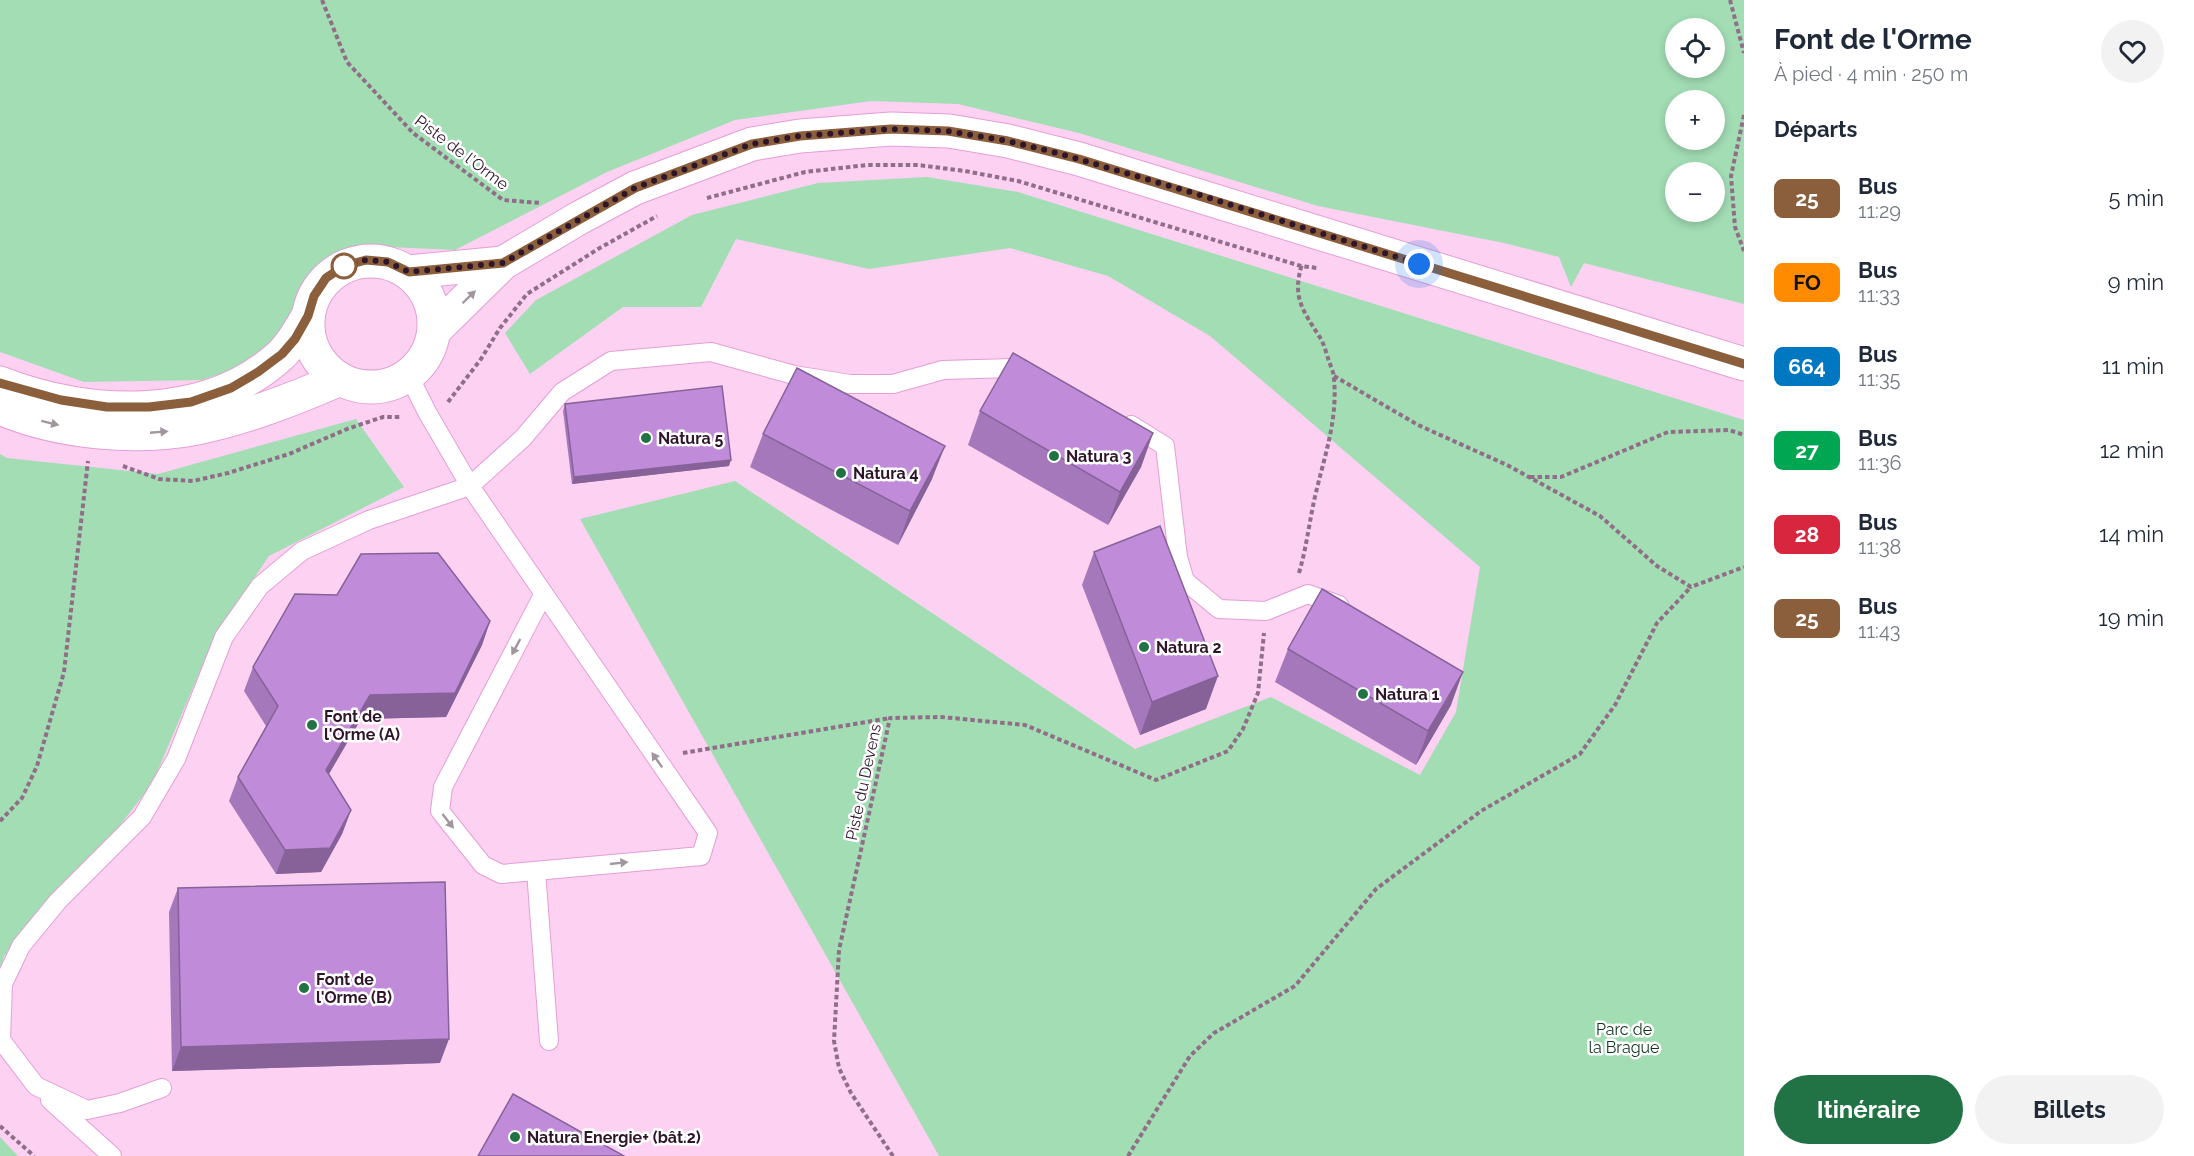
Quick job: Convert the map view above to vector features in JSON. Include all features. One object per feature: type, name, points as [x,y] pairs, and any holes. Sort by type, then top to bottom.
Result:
[{"type":"main road","points":[[435,330],[503,263],[635,188],[752,144],[800,136],[891,129],[948,131],[1008,141],[1079,159],[1744,364]]},
{"type":"main road","points":[[0,383],[61,400],[107,407],[149,407],[191,402],[231,388],[282,354],[295,339],[308,316],[314,296],[326,278],[344,266],[366,260],[388,262],[409,272],[421,284],[430,298],[435,314],[435,330],[431,348],[422,363],[409,376],[396,383],[368,388],[340,379],[325,368],[314,352],[308,335],[308,316]]},
{"type":"main road","points":[[409,272],[503,263]]},
{"type":"main road","points":[[0,408],[57,425],[94,446],[139,433],[196,428],[249,414],[340,379]]},
{"type":"lane","points":[[112,1156],[36,1086],[1,1041],[3,984],[21,946],[58,901],[142,817],[176,759],[224,638],[260,586],[302,551],[369,519],[470,486],[523,438],[562,392],[611,361],[711,352],[794,375],[850,384],[893,384],[943,370],[1012,368],[1041,376]]},
{"type":"lane","points":[[409,376],[470,486],[708,833],[701,856],[501,874],[483,865],[440,811],[443,787],[543,595]]},
{"type":"lane","points":[[1120,418],[1165,446],[1178,557],[1185,581],[1219,609],[1266,611],[1308,594],[1356,612]]},
{"type":"lane","points":[[536,872],[549,1041]]},
{"type":"lane","points":[[36,1086],[87,1110],[120,1104],[162,1088]]},
{"type":"path","name":"Piste de l'Orme","points":[[322,0],[347,62],[413,133],[503,200],[566,206],[579,218]]},
{"type":"path","points":[[1730,0],[1744,53]]},
{"type":"path","points":[[1744,115],[1731,176],[1735,227],[1744,251]]},
{"type":"path","points":[[698,201],[805,171],[867,165],[918,165],[1018,181],[1302,266]]},
{"type":"path","points":[[446,404],[481,359],[500,328],[528,294],[598,249],[667,213]]},
{"type":"path","points":[[1290,601],[1308,545],[1314,500],[1326,459],[1335,405],[1334,376],[1321,337],[1309,322],[1299,302],[1298,278],[1312,232]]},
{"type":"path","points":[[1334,376],[1418,425],[1507,465],[1600,516],[1657,566],[1690,587]]},
{"type":"path","points":[[1529,477],[1561,477],[1668,432],[1729,430],[1744,435]]},
{"type":"path","points":[[0,821],[22,798],[37,766],[64,672],[94,446]]},
{"type":"path","points":[[1128,1156],[1190,1056],[1214,1033],[1295,986],[1376,889],[1481,811],[1580,754],[1614,705],[1657,623],[1690,587],[1744,567]]},
{"type":"path","name":"Piste du Devens","points":[[893,1156],[851,1093],[839,1068],[834,1041],[839,950],[890,718],[941,717],[1025,725],[1156,780],[1228,751],[1243,729],[1258,693],[1266,611]]},
{"type":"path","points":[[656,758],[890,718]]},
{"type":"path","points":[[0,1126],[34,1156]]},
{"type":"green space","points":[[0,0],[1744,0],[1744,304],[1584,263],[1571,287],[1559,257],[1504,243],[1318,206],[1079,133],[958,104],[871,101],[735,120],[607,172],[455,250],[368,246],[338,254],[315,272],[288,329],[266,358],[202,380],[84,382],[0,352]]},
{"type":"green space","name":"Parc de la Brague","points":[[927,177],[1018,192],[1744,420],[1744,1156],[939,1156],[580,519],[735,481],[1135,749],[1271,697],[1420,775],[1456,712],[1480,567],[1210,336],[1108,276],[1010,248],[869,269],[736,239],[701,307],[623,307],[530,374],[505,333],[536,300],[692,215],[818,183]]},
{"type":"green space","points":[[356,419],[404,487],[269,556],[215,636],[152,784],[96,856],[4,956],[0,973],[0,454],[7,458],[158,474]]},
{"type":"green space","points":[[0,1137],[18,1156],[0,1156]]},
{"type":"building","points":[[1013,353],[1153,433],[1120,492],[980,411]]},
{"type":"building","points":[[797,368],[945,446],[910,511],[763,434]]},
{"type":"building","name":"Natura 5","points":[[722,386],[731,460],[574,477],[565,404]]},
{"type":"building","points":[[1160,526],[1218,676],[1152,702],[1094,552]]},
{"type":"building","name":"Font de l'Orme (A)","points":[[438,553],[490,621],[455,693],[370,695],[326,770],[351,810],[330,848],[285,850],[238,777],[278,706],[253,667],[295,594],[337,595],[361,554]]},
{"type":"building","points":[[1322,589],[1463,672],[1428,731],[1288,649]]},
{"type":"building","name":"Font de l'Orme (B)","points":[[445,882],[449,1039],[181,1047],[178,888]]},
{"type":"building","points":[[513,1094],[624,1156],[478,1156]]},
{"type":"bus line","name":"25","points":[[0,383],[61,400],[107,407],[149,407],[191,402],[231,388],[282,354],[295,339],[308,316],[314,296],[326,278],[344,266],[366,260],[388,262],[409,272],[503,263],[635,188],[752,144],[800,136],[891,129],[948,131],[1008,141],[1079,159],[1744,364]]},
{"type":"place","name":"Natura 5","points":[[646,438]]},
{"type":"place","name":"Natura 3","points":[[1054,456]]},
{"type":"place","name":"Natura 4","points":[[841,473]]},
{"type":"place","name":"Natura 2","points":[[1144,647]]},
{"type":"place","name":"Natura 1","points":[[1363,694]]},
{"type":"place","name":"Font de l'Orme (A)","points":[[312,725]]},
{"type":"place","name":"Font de l'Orme (B)","points":[[304,988]]},
{"type":"place","name":"Natura Energie+ (bât.2)","points":[[515,1137]]},
{"type":"route","points":[[344,266],[366,260],[388,262],[409,272],[503,263],[635,188],[752,144],[800,136],[891,129],[948,131],[1008,141],[1061,154],[1419,264]]}]
